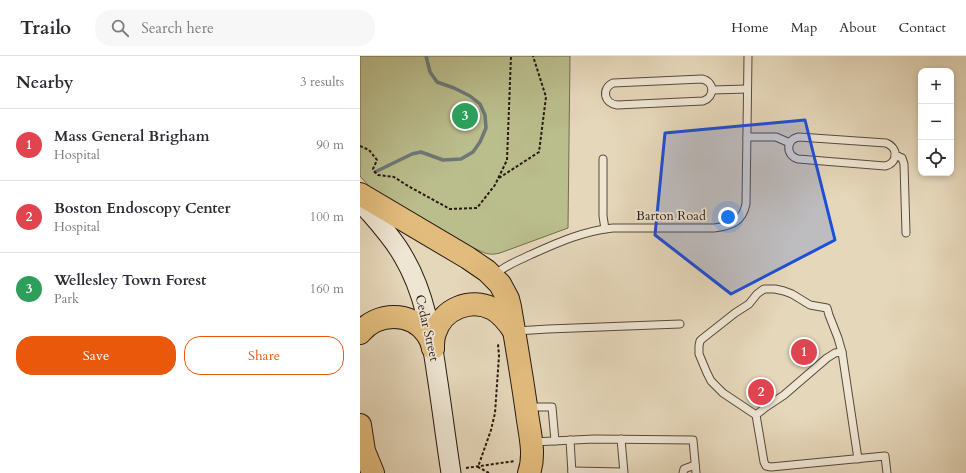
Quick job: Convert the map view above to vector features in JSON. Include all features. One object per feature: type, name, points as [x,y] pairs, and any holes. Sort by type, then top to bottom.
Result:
[{"type":"highway","points":[[360,194],[468,258],[494,277],[500,284],[508,299],[506,336]]},
{"type":"highway","points":[[433,348],[435,333],[442,319],[454,309],[461,306],[477,304],[491,308],[505,319],[506,336],[526,407],[528,456],[540,466],[545,473]]},
{"type":"highway","points":[[360,333],[368,325],[380,318],[396,316],[416,323],[423,329],[430,339],[433,348]]},
{"type":"highway","points":[[360,425],[362,459],[373,473]]},
{"type":"main road","name":"Cedar Street","points":[[360,201],[396,245],[410,268],[422,298],[431,332],[457,471]]},
{"type":"lane","name":"Barton Road","points":[[494,277],[506,267],[546,248],[586,233],[613,228],[714,228],[726,226],[736,222],[743,215],[746,204],[748,56]]},
{"type":"lane","points":[[704,79],[711,85],[712,90],[709,98],[703,101],[617,105],[608,101],[606,98],[608,87],[613,83],[704,79]]},
{"type":"lane","points":[[712,90],[747,89]]},
{"type":"lane","points":[[747,136],[776,138],[790,143]]},
{"type":"lane","points":[[801,137],[886,143],[893,148],[895,155],[894,160],[885,166],[799,159],[794,158],[790,154],[790,143],[795,138],[801,137]]},
{"type":"lane","points":[[895,155],[902,158],[904,164],[906,234]]},
{"type":"lane","points":[[603,159],[605,229]]},
{"type":"lane","points":[[858,459],[842,352],[827,308],[810,305],[792,294],[767,288],[760,291],[748,304],[702,339],[698,350],[699,356],[714,384],[728,397],[756,416],[764,465],[780,470],[885,456],[887,473]]},
{"type":"lane","points":[[506,336],[536,329],[680,324]]},
{"type":"lane","points":[[756,416],[784,395],[827,358],[835,353],[842,352]]},
{"type":"lane","points":[[526,407],[552,407],[555,441]]},
{"type":"lane","points":[[528,456],[555,441],[594,439],[693,440],[696,473]]},
{"type":"lane","points":[[570,440],[572,472],[624,472],[621,439]]},
{"type":"lane","points":[[684,471],[695,465]]},
{"type":"path","points":[[360,146],[369,150],[377,160],[373,169],[378,175],[394,176],[408,186],[450,209],[477,208],[495,185],[507,160],[510,56]]},
{"type":"path","points":[[498,179],[539,152],[546,97],[533,56]]},
{"type":"path","points":[[478,467],[491,430],[495,413],[499,356],[506,336]]},
{"type":"path","points":[[457,471],[528,456]]},
{"type":"path","points":[[478,467],[489,473]]},
{"type":"highlighted area","points":[[805,120],[835,240],[731,294],[655,235],[665,133]]},
{"type":"green space","points":[[360,56],[570,56],[568,228],[500,253],[487,254],[474,248],[369,186],[360,176]]},
{"type":"waterway","points":[[375,172],[412,154],[421,152],[443,160],[461,159],[473,152],[480,142],[486,128],[485,115],[480,104],[470,96],[437,82],[430,72],[426,56]]},
{"type":"place","name":"Wellesley Town Forest","points":[[465,116]]},
{"type":"place","name":"Mass General Brigham","points":[[804,352]]},
{"type":"place","name":"Boston Endoscopy Center","points":[[761,392]]}]
